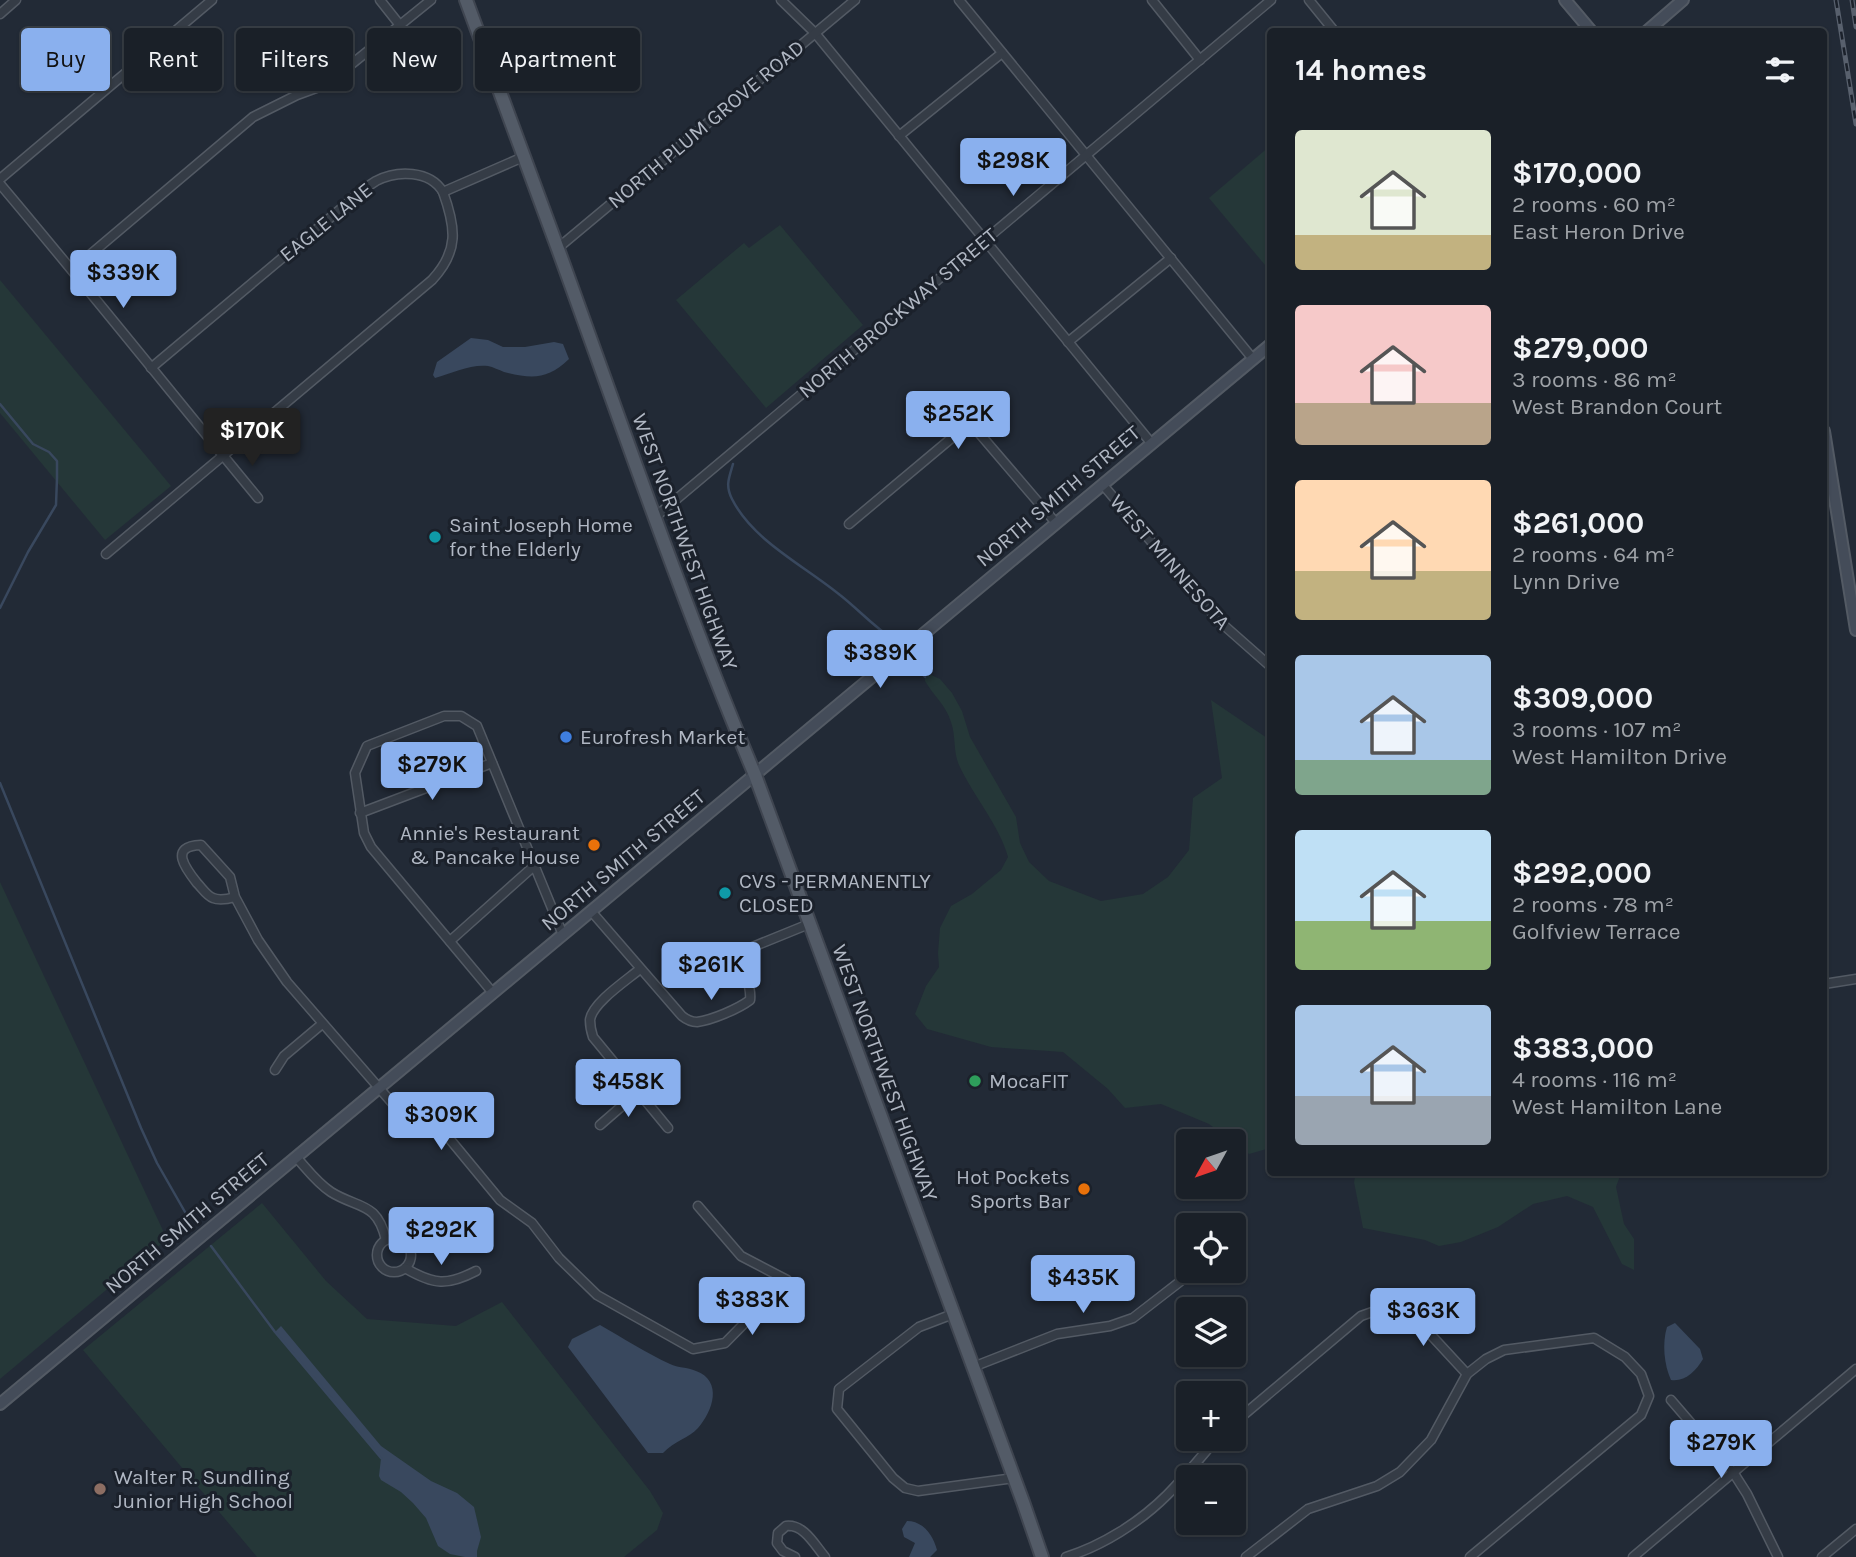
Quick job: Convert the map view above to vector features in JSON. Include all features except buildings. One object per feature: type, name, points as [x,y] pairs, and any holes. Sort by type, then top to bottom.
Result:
[{"type":"main road","name":"WEST NORTHWEST HIGHWAY","points":[[466,0],[654,518],[755,775],[1042,1557]]},
{"type":"street","points":[[0,14],[16,0]]},
{"type":"street","points":[[0,179],[212,0]]},
{"type":"street","points":[[380,0],[399,24]]},
{"type":"street","points":[[72,270],[253,117],[327,83],[431,0]]},
{"type":"street","points":[[781,0],[815,33],[1152,444]]},
{"type":"street","name":"NORTH PLUM GROVE ROAD","points":[[558,248],[855,0]]},
{"type":"street","points":[[959,0],[1253,359]]},
{"type":"street","points":[[1153,0],[1200,60]]},
{"type":"street","name":"NORTH BROCKWAY STREET","points":[[654,518],[1271,0]]},
{"type":"street","points":[[1309,0],[1332,28]]},
{"type":"street","points":[[1565,0],[1589,28]]},
{"type":"street","points":[[1651,28],[1684,0]]},
{"type":"street","points":[[899,136],[1002,53]]},
{"type":"street","points":[[106,554],[432,280],[447,259],[453,243],[451,213],[443,192],[523,157]]},
{"type":"street","name":"EAGLE LANE","points":[[150,368],[348,202],[377,181],[401,175],[422,176],[436,183],[443,192]]},
{"type":"street","points":[[0,184],[258,498]]},
{"type":"street","points":[[1068,342],[1171,258]]},
{"type":"street","name":"NORTH SMITH STREET","points":[[0,1404],[1267,347]]},
{"type":"street","points":[[849,524],[960,431],[970,428],[979,433],[1056,523]]},
{"type":"street","points":[[1827,450],[1856,630]]},
{"type":"street","name":"WEST MINNESOTA","points":[[1102,485],[1219,621],[1267,663]]},
{"type":"street","points":[[493,993],[371,847],[364,833],[355,773],[367,747],[444,716],[461,716],[477,726],[563,935]]},
{"type":"street","points":[[360,813],[492,763]]},
{"type":"street","points":[[234,897],[217,900],[210,897],[182,862],[187,849],[193,845],[201,845],[230,877],[234,897],[258,940],[287,982],[393,1104],[415,1111],[433,1121],[499,1200],[532,1223],[559,1258],[597,1295],[693,1349],[725,1343],[787,1280],[741,1256],[698,1206]]},
{"type":"street","points":[[450,941],[534,866]]},
{"type":"street","points":[[591,911],[682,1016],[689,1021],[699,1022],[750,1000],[751,992],[742,955],[750,948],[809,924]]},
{"type":"street","points":[[640,969],[598,1005],[590,1017],[593,1037],[668,1128]]},
{"type":"street","points":[[1827,984],[1856,979]]},
{"type":"street","points":[[275,1070],[284,1056],[322,1024]]},
{"type":"street","points":[[600,1125],[638,1092]]},
{"type":"street","points":[[296,1157],[320,1184],[374,1214],[386,1240]]},
{"type":"street","points":[[395,1238],[408,1246],[410,1258],[405,1268],[390,1272],[381,1266],[377,1255],[386,1240],[395,1238]]},
{"type":"street","points":[[405,1268],[420,1277],[439,1282],[457,1280],[476,1271]]},
{"type":"street","points":[[973,1367],[1057,1335],[1110,1326],[1133,1318],[1178,1283]]},
{"type":"street","points":[[1246,1413],[1361,1316],[1392,1305],[1418,1321],[1467,1374]]},
{"type":"street","points":[[953,1314],[919,1327],[839,1390],[837,1409],[893,1478],[905,1488],[918,1491],[1014,1478]]},
{"type":"street","points":[[1246,1557],[1308,1509],[1377,1486],[1400,1472],[1431,1440],[1467,1374],[1486,1359],[1504,1350],[1594,1338],[1625,1357],[1641,1374],[1649,1396],[1641,1415],[1470,1557]]},
{"type":"street","points":[[1633,1557],[1856,1368]]},
{"type":"street","points":[[1671,1400],[1733,1472],[1756,1510],[1778,1557]]},
{"type":"street","points":[[1066,1557],[1100,1543],[1138,1519],[1166,1496],[1206,1451]]},
{"type":"street","points":[[794,1557],[783,1551],[778,1544],[778,1533],[786,1525],[795,1525],[802,1529],[825,1557]]},
{"type":"street","points":[[1822,1557],[1856,1529]]},
{"type":"shaded area","points":[[1267,149],[1267,267],[1209,198]]},
{"type":"shaded area","points":[[780,225],[863,325],[766,408],[676,300],[744,243],[749,248]]},
{"type":"shaded area","points":[[0,280],[171,486],[105,540],[0,413]]},
{"type":"shaded area","points":[[931,675],[940,679],[952,693],[962,711],[970,737],[1016,817],[1020,843],[1029,862],[1049,881],[1101,901],[1143,894],[1168,877],[1189,850],[1193,798],[1222,778],[1211,700],[1267,738],[1267,1149],[1249,1154],[1246,1152],[1246,1129],[1216,1129],[1161,1104],[1125,1108],[1108,1089],[1063,1052],[991,1047],[927,1029],[915,1014],[926,986],[939,967],[940,928],[951,906],[972,894],[1001,870],[1008,857],[993,822],[959,765],[949,716],[925,677]]},
{"type":"shaded area","points":[[0,882],[167,1239],[0,1379]]},
{"type":"shaded area","points":[[1355,1176],[1620,1176],[1616,1187],[1624,1224],[1634,1239],[1634,1270],[1622,1264],[1593,1207],[1567,1196],[1533,1204],[1498,1227],[1461,1242],[1439,1246],[1425,1240],[1363,1228],[1354,1182]]},
{"type":"shaded area","points":[[262,1203],[326,1281],[367,1319],[456,1326],[502,1302],[650,1491],[663,1513],[657,1530],[624,1557],[257,1557],[83,1350]]},
{"type":"water","points":[[471,338],[488,340],[503,347],[525,347],[554,342],[563,344],[569,359],[554,371],[539,376],[504,372],[490,366],[475,366],[435,378],[433,375],[437,362]]},
{"type":"water","points":[[1675,1323],[1700,1349],[1703,1359],[1690,1375],[1671,1380],[1664,1347],[1667,1327]]},
{"type":"water","points":[[600,1325],[670,1364],[696,1371],[710,1382],[713,1397],[703,1421],[694,1431],[663,1453],[648,1453],[568,1347],[572,1339]]},
{"type":"water","points":[[281,1326],[381,1446],[431,1481],[457,1493],[474,1507],[481,1537],[477,1557],[450,1554],[438,1546],[426,1518],[401,1492],[381,1480],[381,1458],[275,1332]]},
{"type":"water","points":[[907,1521],[918,1523],[930,1534],[937,1550],[930,1557],[909,1557],[915,1543],[904,1537],[902,1529]]},
{"type":"waterway","points":[[0,404],[33,444],[49,452],[57,461],[56,505],[28,552],[0,608]]},
{"type":"waterway","points":[[733,464],[728,482],[730,494],[753,528],[894,640]]},
{"type":"waterway","points":[[912,663],[925,677]]},
{"type":"waterway","points":[[0,783],[141,1128],[157,1163],[189,1219]]},
{"type":"waterway","points":[[211,1246],[275,1332],[381,1458]]},
{"type":"railway","points":[[1836,0],[1856,124]]},
{"type":"railway","points":[[1852,0],[1856,27]]},
{"type":"place","name":"Saint Joseph Home for the Elderly","points":[[435,537]]},
{"type":"place","name":"Eurofresh Market","points":[[566,737]]},
{"type":"place","name":"Annie's Restaurant & Pancake House","points":[[594,845]]},
{"type":"place","name":"CVS - PERMANENTLY CLOSED","points":[[725,893]]},
{"type":"place","name":"MocaFIT","points":[[975,1081]]},
{"type":"place","name":"Hot Pockets Sports Bar","points":[[1084,1189]]},
{"type":"place","name":"Walter R. Sundling Junior High School","points":[[100,1489]]}]
